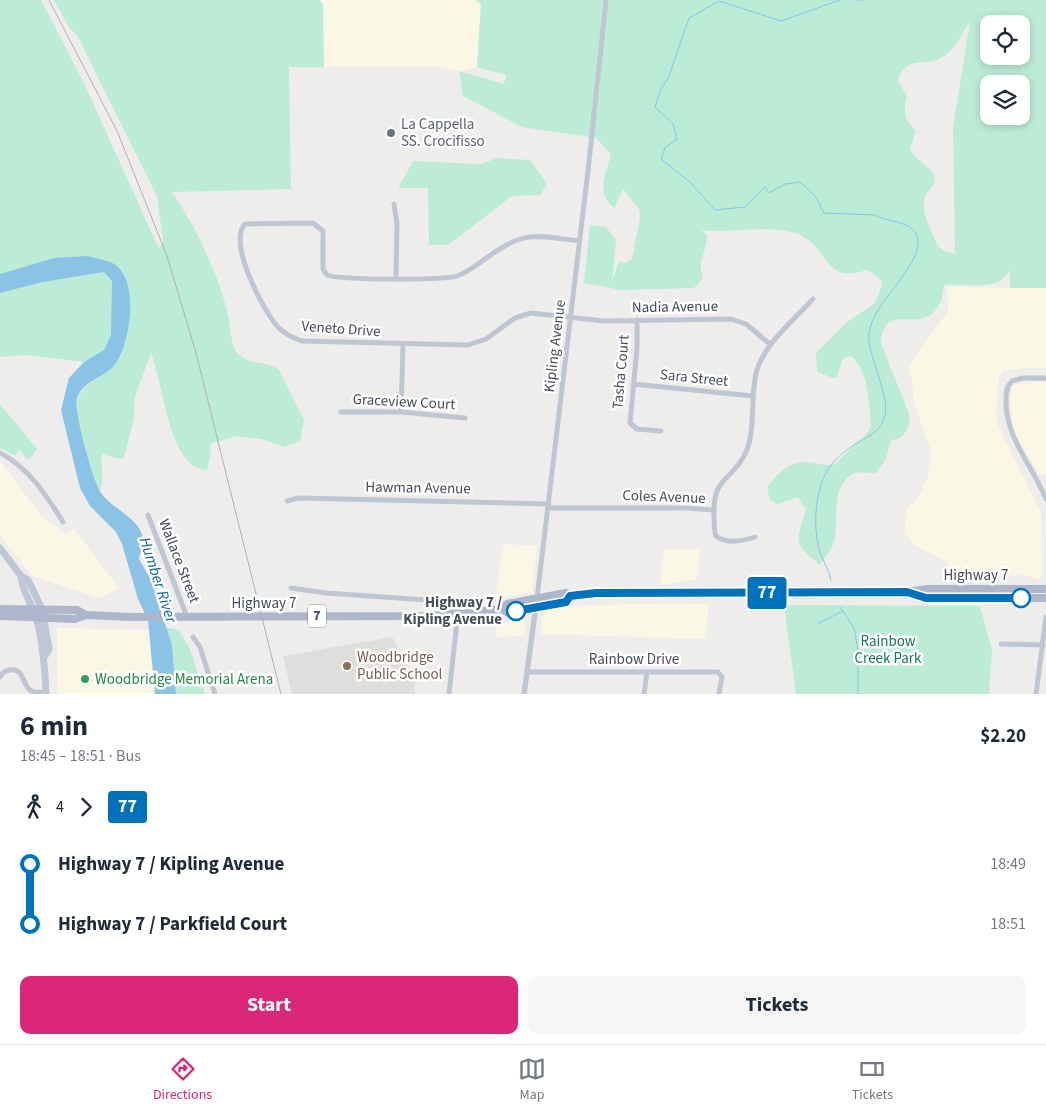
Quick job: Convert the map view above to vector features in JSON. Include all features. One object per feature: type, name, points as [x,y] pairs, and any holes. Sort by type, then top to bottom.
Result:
[{"type":"main road","points":[[0,548],[21,576],[28,580],[41,619],[41,649],[45,656],[46,693]]},
{"type":"main road","name":"Highway 7","points":[[0,616],[75,619],[86,615],[177,617],[456,615],[502,609],[507,604],[566,593],[570,596],[627,592],[798,593],[907,592],[927,589],[1046,589]]},
{"type":"main road","points":[[953,598],[962,589]]},
{"type":"main road","name":"Highway 7","points":[[907,592],[926,598],[1046,598]]},
{"type":"main road","name":"Highway 7","points":[[502,609],[508,613],[566,602],[570,596]]},
{"type":"main road","name":"Highway 7","points":[[0,609],[77,610],[86,615]]},
{"type":"street","name":"Kipling Avenue","points":[[524,694],[571,317],[606,0]]},
{"type":"street","points":[[394,204],[397,224],[396,278]]},
{"type":"street","name":"Veneto Drive","points":[[571,317],[536,313],[526,314],[512,320],[490,336],[473,345],[309,342],[295,339],[284,333],[272,318],[243,262],[240,252],[241,229],[245,224],[252,223],[317,224],[323,231],[323,269],[327,275],[396,278],[455,277],[506,244],[525,236],[578,241]]},
{"type":"street","points":[[713,510],[714,496],[719,484],[739,464],[750,440],[757,368],[771,345],[812,299]]},
{"type":"street","name":"Nadia Avenue","points":[[571,317],[597,321],[731,319],[746,324],[771,345]]},
{"type":"street","name":"Tasha Court","points":[[637,320],[638,348],[630,423],[637,429],[660,431]]},
{"type":"street","points":[[401,412],[403,345]]},
{"type":"street","points":[[1046,378],[1023,378],[1012,381],[1007,389],[1006,406],[1013,437],[1046,499]]},
{"type":"street","name":"Sara Street","points":[[633,384],[753,396]]},
{"type":"street","name":"Graceview Court","points":[[341,412],[401,412],[464,418]]},
{"type":"street","points":[[0,452],[26,471],[63,522]]},
{"type":"street","name":"Hawman Avenue","points":[[286,502],[299,498],[548,506]]},
{"type":"street","name":"Coles Avenue","points":[[548,506],[713,510],[715,534],[718,539],[744,540],[755,537]]},
{"type":"street","name":"Wallace Street","points":[[148,515],[187,616]]},
{"type":"street","points":[[291,588],[326,593],[442,601],[452,606],[456,615],[457,628],[449,694]]},
{"type":"street","points":[[1036,694],[1046,617]]},
{"type":"street","points":[[193,637],[200,647],[215,694]]},
{"type":"street","points":[[1001,644],[1043,645]]},
{"type":"street","points":[[0,677],[6,671],[18,671],[22,674],[29,689],[34,692],[46,693]]},
{"type":"street","name":"Rainbow Drive","points":[[527,672],[718,672],[722,677],[719,694]]},
{"type":"street","points":[[644,694],[647,672]]},
{"type":"shaded area","points":[[319,0],[475,0],[481,4],[477,67],[459,71],[443,67],[324,67],[323,4]]},
{"type":"shaded area","points":[[947,287],[1046,288],[1046,368],[1022,368],[1003,371],[999,377],[996,417],[999,428],[1041,513],[1042,574],[1039,580],[1027,575],[974,576],[948,573],[948,562],[914,545],[905,532],[906,511],[920,495],[928,476],[931,450],[914,403],[912,378],[909,374],[910,364],[948,311]]},
{"type":"shaded area","points":[[1046,382],[1046,474],[1040,475],[1014,433],[1011,406],[1012,385]]},
{"type":"shaded area","points":[[0,461],[40,514],[66,535],[74,529],[119,588],[100,598],[32,576],[0,536]]},
{"type":"shaded area","points":[[503,544],[537,546],[532,592],[495,600]]},
{"type":"shaded area","points":[[664,549],[700,549],[697,579],[660,585]]},
{"type":"shaded area","points":[[709,604],[705,639],[541,634],[543,617],[547,611],[572,606]]},
{"type":"shaded area","points":[[525,619],[525,636],[496,637],[496,625]]},
{"type":"shaded area","points":[[57,628],[149,630],[155,694],[57,694]]},
{"type":"shaded area","name":"Woodbridge Public School","points":[[392,637],[414,676],[415,694],[292,694],[283,656]]},
{"type":"green space","points":[[0,0],[41,0],[84,83],[159,249],[163,241],[157,196],[77,35],[70,29],[54,0],[319,0],[323,4],[324,67],[289,67],[291,189],[172,192],[197,235],[219,284],[229,320],[232,342],[236,351],[243,358],[270,365],[279,370],[304,420],[300,441],[285,447],[261,439],[236,436],[210,444],[211,450],[207,471],[192,465],[183,455],[176,442],[166,412],[151,353],[135,396],[134,418],[124,458],[119,459],[102,454],[102,482],[100,491],[92,472],[80,428],[77,403],[79,395],[87,386],[116,364],[123,274],[54,258],[0,274]]},
{"type":"green space","points":[[475,0],[1046,0],[1046,288],[1010,288],[1010,270],[997,282],[989,285],[944,285],[939,305],[930,315],[921,319],[896,320],[889,323],[884,330],[881,343],[910,416],[909,425],[903,435],[891,441],[885,461],[876,473],[861,472],[853,474],[841,487],[838,496],[834,542],[820,565],[805,551],[799,541],[800,528],[806,509],[798,497],[778,504],[770,500],[767,488],[778,474],[789,466],[800,462],[835,464],[871,427],[867,388],[857,362],[851,356],[843,358],[837,377],[833,378],[817,372],[816,353],[847,322],[875,303],[882,285],[881,280],[867,270],[842,273],[834,269],[810,241],[800,235],[764,229],[701,230],[707,234],[706,246],[701,261],[703,278],[694,288],[621,290],[584,283],[590,225],[606,227],[616,240],[612,282],[619,261],[625,263],[632,259],[640,218],[639,209],[623,189],[614,208],[608,202],[603,190],[611,154],[596,138],[522,127],[463,96],[459,71],[504,84],[506,75],[477,67],[481,4]],"holes":[[[970,21],[953,128],[955,254],[943,251],[939,247],[927,221],[924,201],[935,178],[934,174],[910,149],[916,131],[907,119],[905,111],[907,96],[898,81],[905,67],[911,64],[937,60],[948,53]]]},
{"type":"green space","points":[[496,158],[530,160],[547,184],[540,195],[512,196],[448,245],[429,245],[428,188],[398,188],[413,161],[482,164]]},
{"type":"green space","points":[[104,272],[112,281],[113,296],[111,335],[105,350],[84,362],[27,355],[0,357],[0,293],[43,282]]},
{"type":"green space","points":[[0,404],[37,449],[30,459],[27,459],[19,450],[15,456],[0,448]]},
{"type":"green space","name":"Rainbow Creek Park","points":[[784,605],[980,606],[992,650],[989,694],[796,694]]},
{"type":"green space","points":[[165,627],[179,630],[190,649],[205,694],[176,694],[172,645]]},
{"type":"water","points":[[88,256],[114,264],[124,275],[128,286],[130,314],[125,342],[116,363],[107,372],[85,387],[77,398],[78,416],[84,446],[101,493],[138,526],[141,533],[143,542],[139,559],[151,580],[172,645],[176,694],[155,694],[148,620],[138,599],[122,544],[116,532],[90,506],[80,488],[61,410],[69,378],[84,362],[104,350],[111,335],[112,281],[104,272],[43,282],[0,293],[0,274],[54,258]]},
{"type":"waterway","points":[[831,580],[817,540],[816,509],[820,489],[823,479],[834,461],[848,449],[874,433],[884,419],[886,410],[885,399],[869,343],[869,333],[872,321],[879,309],[912,262],[917,251],[918,241],[916,234],[912,229],[901,223],[875,215],[824,213],[816,197],[800,182],[785,184],[769,193],[765,187],[745,207],[715,210],[690,182],[661,159],[665,148],[677,139],[673,124],[655,107],[661,89],[669,76],[689,18],[719,1],[781,21],[840,0]]},
{"type":"waterway","points":[[855,0],[864,0]]},
{"type":"waterway","points":[[840,607],[854,628],[858,651],[858,694]]},
{"type":"waterway","points":[[817,624],[843,611]]},
{"type":"railway","points":[[49,0],[117,131],[167,256],[196,353],[281,694]]},
{"type":"bus line","name":"77","points":[[516,611],[566,602],[570,596],[596,593],[907,592],[926,598],[1021,598]]},
{"type":"place","name":"La Cappella SS. Crocifisso","points":[[391,133]]},
{"type":"place","name":"Highway 7 / Kipling Avenue","points":[[516,611]]},
{"type":"place","name":"Woodbridge Public School","points":[[347,666]]},
{"type":"place","name":"Woodbridge Memorial Arena","points":[[85,679]]},
{"type":"water label","name":"Humber River","points":[[158,580]]}]
